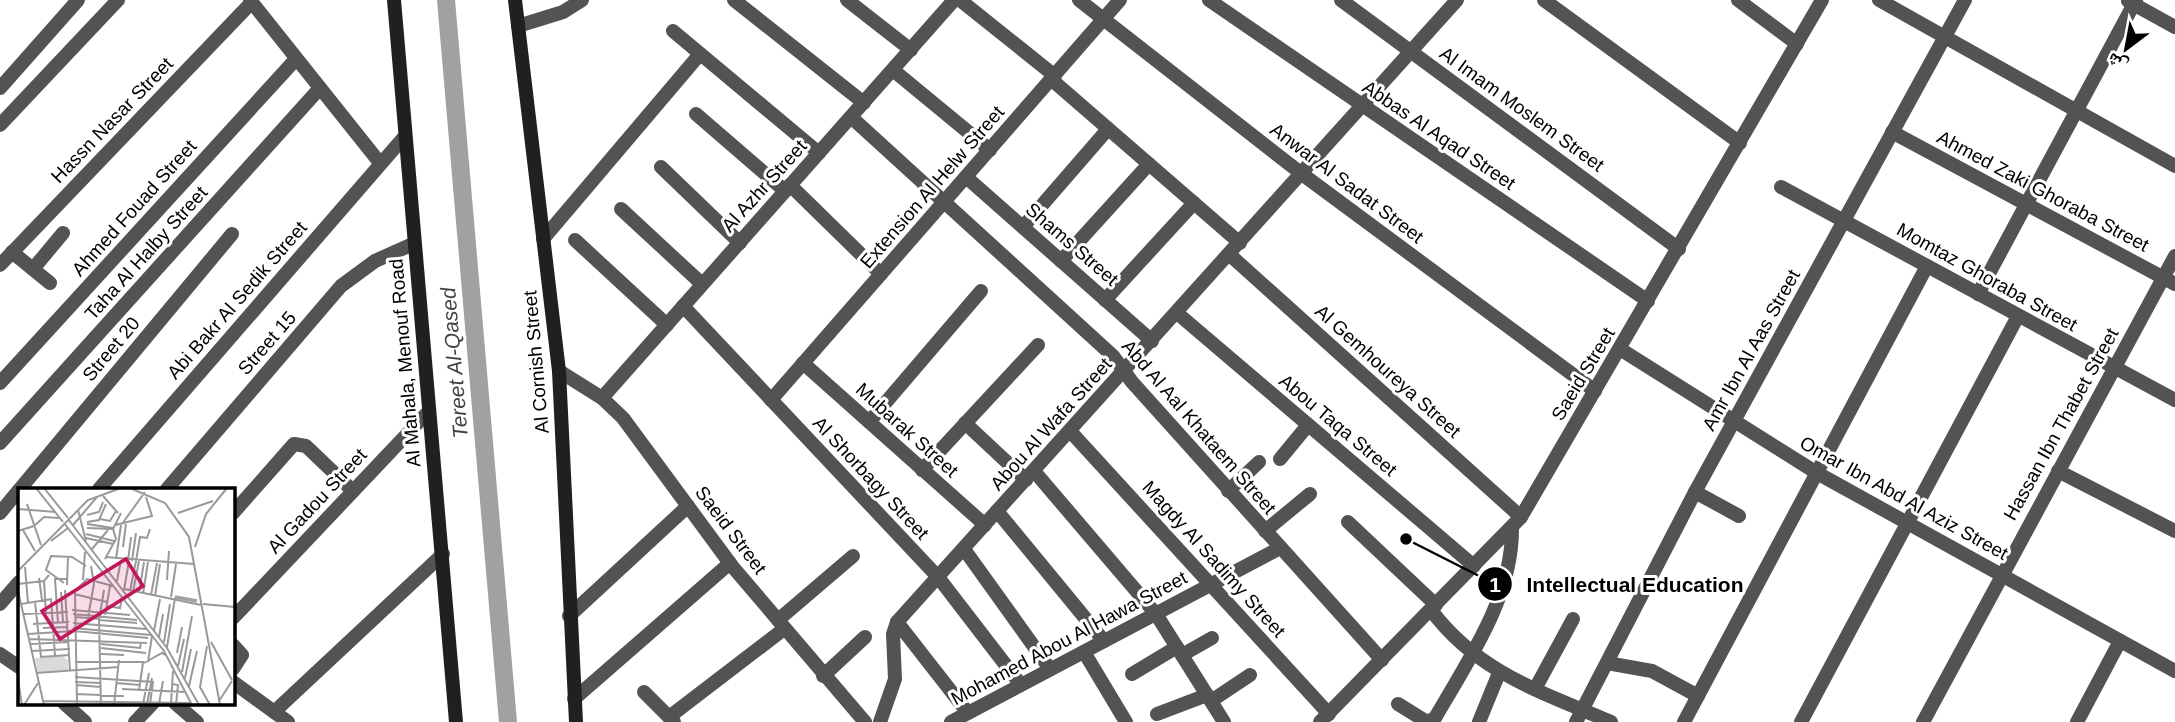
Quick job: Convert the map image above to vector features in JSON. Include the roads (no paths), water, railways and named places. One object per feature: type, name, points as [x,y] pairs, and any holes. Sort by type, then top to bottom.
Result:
[{"type":"main road","name":"Al Mahala, Menouf Road","points":[[394,0],[456,722]]},
{"type":"main road","name":"Al Cornish Street","points":[[515,0],[559,371],[576,722]]},
{"type":"street","points":[[0,125],[118,0]]},
{"type":"street","points":[[518,26],[563,12],[582,0]]},
{"type":"street","points":[[734,0],[864,103]]},
{"type":"street","points":[[847,0],[911,50]]},
{"type":"street","name":"Al Azhr Street","points":[[602,398],[954,0]]},
{"type":"street","points":[[960,0],[1054,78],[1108,129],[1240,243]]},
{"type":"street","name":"Anwar Al Sadat Street","points":[[1079,0],[1302,174],[1595,391]]},
{"type":"street","name":"Extension Al Helw Street","points":[[771,400],[1120,0]]},
{"type":"street","name":"Al Imam Moslem Street","points":[[1342,0],[1679,248]]},
{"type":"street","name":"Abou Al Wafa Street","points":[[897,622],[1125,372],[1457,0]]},
{"type":"street","points":[[1544,0],[1740,143]]},
{"type":"street","points":[[1738,0],[1797,44]]},
{"type":"street","name":"Saeid Street","points":[[1324,718],[1516,522],[1620,349],[1822,0]]},
{"type":"street","points":[[1879,0],[2175,166]]},
{"type":"street","name":"Amr Ibn Al Aas Street","points":[[1579,716],[1695,492],[1965,0]]},
{"type":"street","points":[[0,88],[76,1]]},
{"type":"street","points":[[251,1],[380,163]]},
{"type":"street","name":"Hassn Nasar Street","points":[[0,265],[251,1]]},
{"type":"street","points":[[1978,294],[2077,111],[2132,1],[2175,27]]},
{"type":"street","name":"Abbas Al Aqad Street","points":[[1216,2],[1648,301]]},
{"type":"street","points":[[673,31],[819,153]]},
{"type":"street","points":[[543,239],[700,54]]},
{"type":"street","name":"Ahmed Fouad Street","points":[[0,383],[296,59]]},
{"type":"street","points":[[892,70],[990,150]]},
{"type":"street","name":"Taha Al Halby Street","points":[[0,443],[320,88]]},
{"type":"street","points":[[696,114],[788,188],[881,274]]},
{"type":"street","name":"Abd Al Aal Khataem Street","points":[[851,117],[1113,356],[1228,491],[1382,660]]},
{"type":"street","points":[[1023,227],[1108,129]]},
{"type":"street","name":"Ahmed Zaki Ghoraba Street","points":[[1892,132],[2169,281]]},
{"type":"street","name":"Abi Bakr Al Sedik Street","points":[[100,488],[405,136]]},
{"type":"street","points":[[1061,261],[1149,164]]},
{"type":"street","points":[[661,167],[740,243]]},
{"type":"street","name":"Shams Street","points":[[966,177],[1152,341]]},
{"type":"street","name":"Momtaz Ghoraba Street","points":[[1781,187],[2175,400]]},
{"type":"street","points":[[1105,300],[1194,203]]},
{"type":"street","points":[[621,209],[702,285]]},
{"type":"street","points":[[33,269],[63,233]]},
{"type":"street","name":"Street 20","points":[[20,488],[232,234]]},
{"type":"street","points":[[575,240],[667,325]]},
{"type":"street","name":"Street 15","points":[[168,488],[341,286],[375,261],[413,244]]},
{"type":"street","points":[[12,252],[50,283]]},
{"type":"street","name":"Al Gemhoureya Street","points":[[1230,255],[1516,522]]},
{"type":"street","name":"Hassan Ibn Thabet Street","points":[[1923,722],[2114,368],[2169,281],[2175,256]]},
{"type":"street","points":[[1684,722],[1927,266]]},
{"type":"street","points":[[869,422],[981,292]]},
{"type":"street","name":"Al Shorbagy Street","points":[[683,306],[938,577],[1021,685]]},
{"type":"street","name":"Abou Taqa Street","points":[[1177,313],[1474,566]]},
{"type":"street","points":[[1801,722],[2018,316]]},
{"type":"street","points":[[922,470],[1038,345]]},
{"type":"street","name":"Omar Ibn Abd Al Aziz Street","points":[[1620,349],[1817,473],[2175,671]]},
{"type":"street","name":"Mubarak Street","points":[[803,363],[985,526]]},
{"type":"street","name":"Saeid Street","points":[[559,371],[602,398],[624,418],[730,563],[823,676],[865,722]]},
{"type":"street","name":"Al Gadou Street","points":[[234,617],[429,411]]},
{"type":"street","points":[[965,423],[1030,475],[1156,614],[1224,722]]},
{"type":"street","points":[[1280,459],[1308,425]]},
{"type":"street","name":"Magdy Al Sadimy Street","points":[[1070,431],[1211,585],[1324,718]]},
{"type":"street","points":[[234,512],[294,444],[306,446],[354,491]]},
{"type":"street","points":[[1228,491],[1259,463]]},
{"type":"street","points":[[2058,471],[2175,531]]},
{"type":"street","name":"Street 20","points":[[0,513],[18,490]]},
{"type":"street","points":[[1695,492],[1739,516]]},
{"type":"street","points":[[1265,531],[1310,495]]},
{"type":"street","points":[[569,616],[688,506]]},
{"type":"street","points":[[997,511],[1104,641]]},
{"type":"street","points":[[1348,522],[1433,607],[1471,654],[1499,673],[1535,689],[1579,716],[1611,722]]},
{"type":"street","points":[[1398,704],[1422,720],[1431,721],[1471,654],[1505,587],[1516,522]]},
{"type":"street","name":"Mohamed Abou Al Hawa Street","points":[[951,722],[1280,548]]},
{"type":"street","points":[[964,549],[1050,669]]},
{"type":"street","points":[[274,712],[443,554]]},
{"type":"street","points":[[644,692],[671,720],[781,625],[853,556]]},
{"type":"street","points":[[574,699],[730,563]]},
{"type":"street","points":[[0,604],[18,583]]},
{"type":"street","points":[[1535,689],[1573,619]]},
{"type":"street","points":[[897,622],[968,713]]},
{"type":"street","points":[[880,722],[895,679],[893,634],[897,622]]},
{"type":"street","points":[[823,676],[865,636]]},
{"type":"street","points":[[1132,674],[1212,638]]},
{"type":"street","points":[[802,650],[814,640]]},
{"type":"street","points":[[2077,722],[2120,642]]},
{"type":"street","points":[[234,646],[242,655],[234,667]]},
{"type":"street","points":[[1084,652],[1126,722]]},
{"type":"street","points":[[0,654],[18,665]]},
{"type":"street","points":[[1607,663],[1652,671],[1698,696]]},
{"type":"street","points":[[1479,722],[1499,673]]},
{"type":"street","points":[[1157,714],[1209,698],[1250,675]]},
{"type":"street","points":[[234,683],[288,722]]},
{"type":"street","points":[[67,704],[85,722]]},
{"type":"street","points":[[135,722],[152,704]]},
{"type":"street","points":[[176,704],[197,722]]},
{"type":"waterway","name":"Tereet Al-Qased","points":[[446,0],[508,722]]},
{"type":"place","name":"Intellectual Education","points":[[1406,539]]}]
